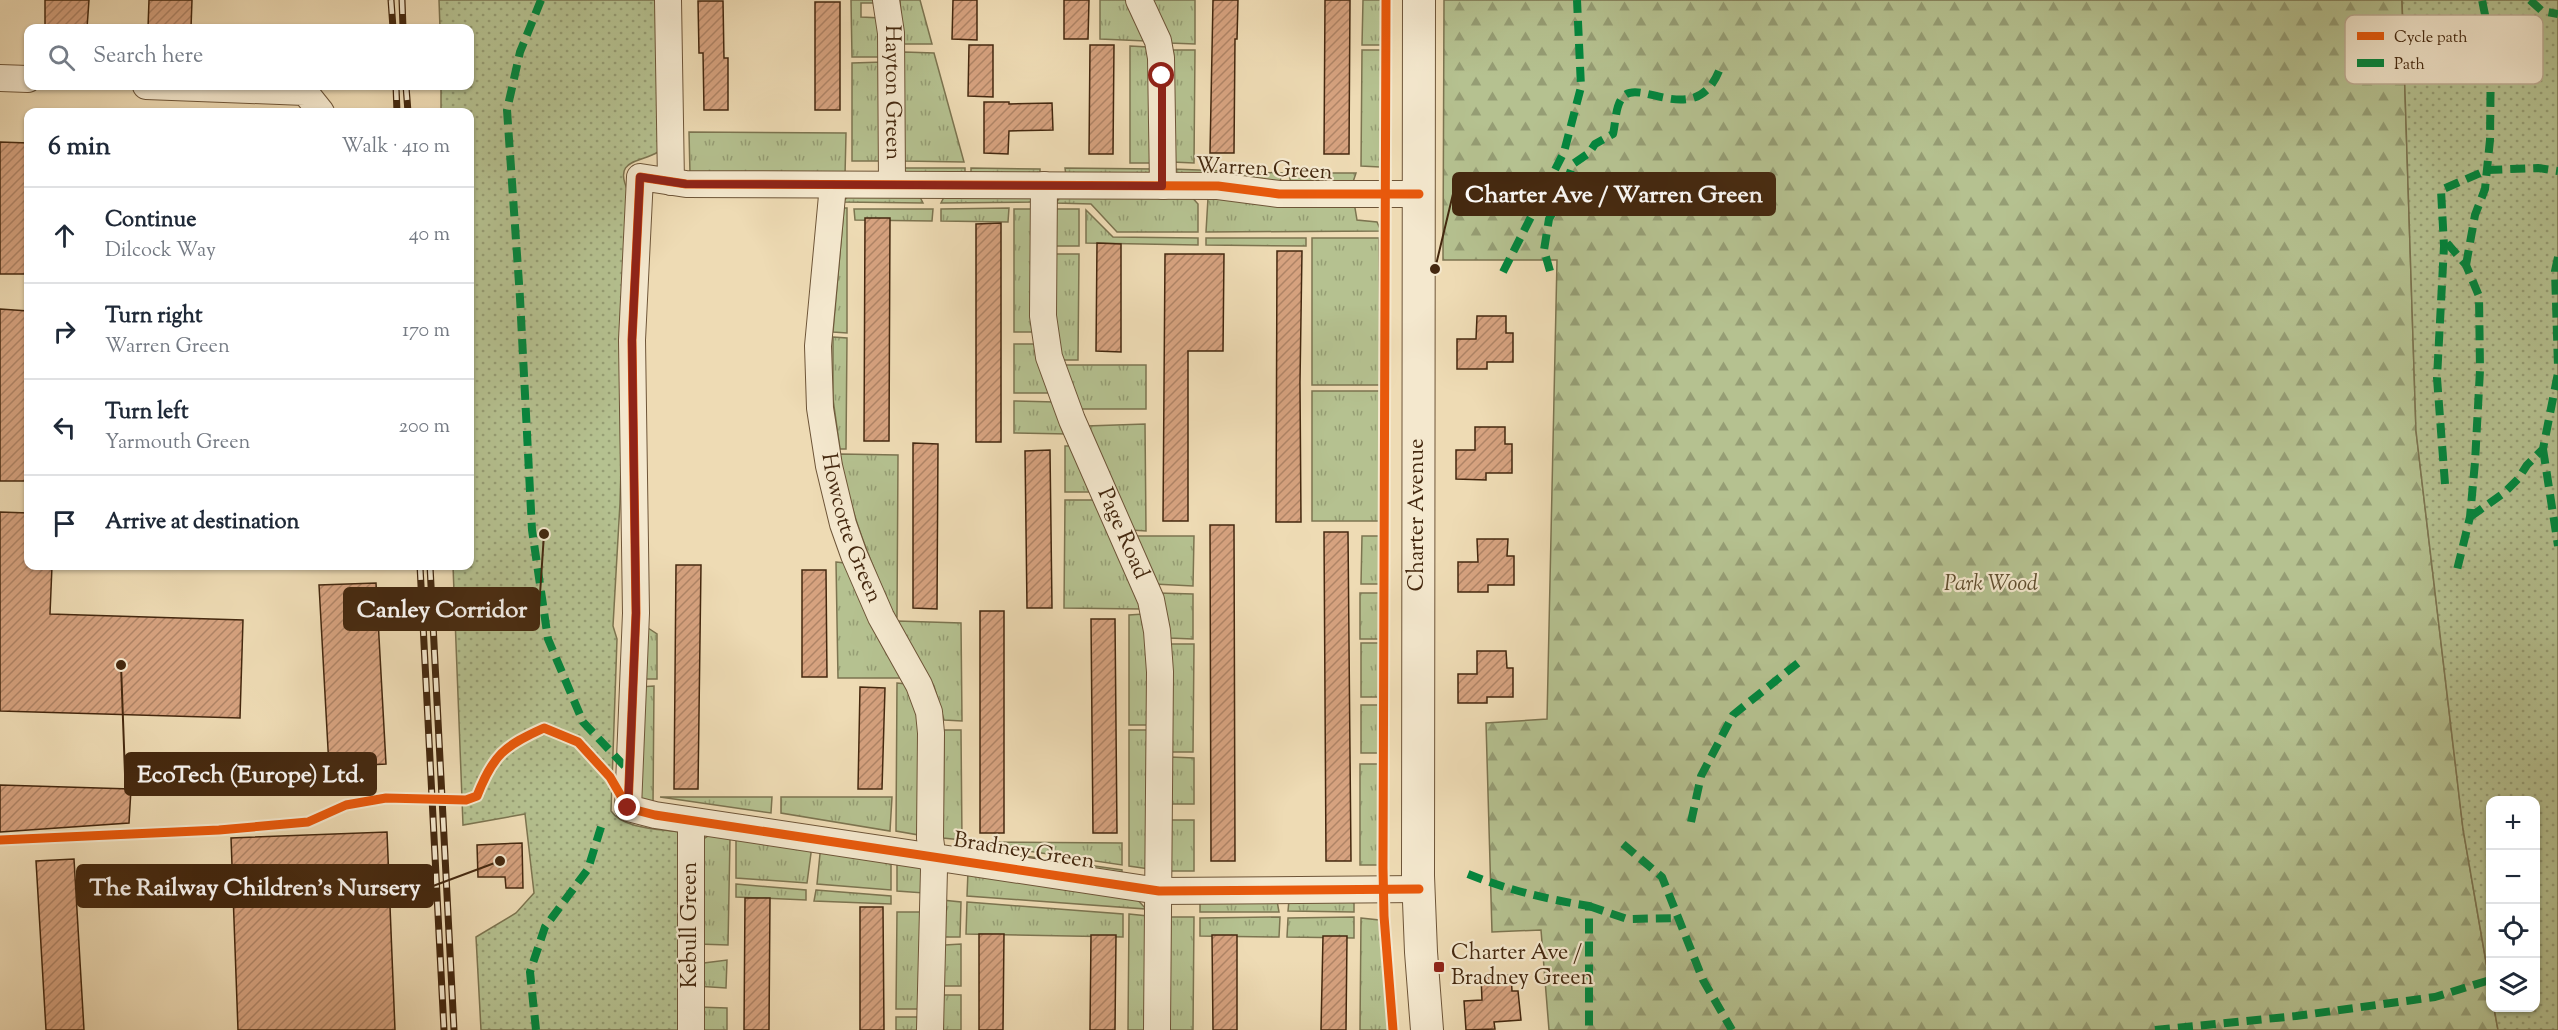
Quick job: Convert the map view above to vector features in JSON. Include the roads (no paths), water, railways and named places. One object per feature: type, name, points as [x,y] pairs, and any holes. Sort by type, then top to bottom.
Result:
[{"type":"street","points":[[668,0],[671,182]]},
{"type":"street","name":"Hayton Green","points":[[886,0],[891,33],[892,184]]},
{"type":"street","points":[[1139,0],[1158,41],[1161,58],[1162,186]]},
{"type":"street","name":"Charter Avenue","points":[[1419,0],[1419,889],[1427,1030]]},
{"type":"street","points":[[0,78],[24,79]]},
{"type":"street","points":[[234,90],[305,92],[318,108]]},
{"type":"street","name":"Warren Green","points":[[628,808],[636,613],[632,340],[640,177],[671,182],[833,185],[1218,186],[1279,194],[1419,194]]},
{"type":"street","name":"Howcotte Green","points":[[833,185],[818,346],[820,408],[835,494],[854,555],[881,617],[919,685],[929,712],[932,733],[930,838],[933,858],[930,1030]]},
{"type":"street","name":"Page Road","points":[[1044,185],[1043,316],[1049,357],[1072,420],[1151,600],[1157,631],[1160,672],[1157,1030]]},
{"type":"street","name":"Bradney Green","points":[[628,808],[643,813],[691,821],[1159,891],[1419,889]]},
{"type":"street","name":"Kebull Green","points":[[690,1030],[691,821]]},
{"type":"railway","points":[[391,0],[393,24]]},
{"type":"railway","points":[[402,0],[403,24]]},
{"type":"railway","points":[[396,90],[397,108]]},
{"type":"railway","points":[[406,90],[408,108]]},
{"type":"railway","points":[[420,570],[444,1030]]},
{"type":"railway","points":[[430,570],[454,1030]]},
{"type":"place","name":"Charter Ave / Warren Green","points":[[1435,269]]},
{"type":"place","name":"Canley Corridor","points":[[544,534]]},
{"type":"place","name":"EcoTech (Europe) Ltd.","points":[[121,665]]},
{"type":"place","name":"The Railway Children's Nursery","points":[[500,861]]},
{"type":"place","name":"Charter Ave / Bradney Green","points":[[1439,967]]},
{"type":"park label","name":"Park Wood","points":[[1991,585]]}]
